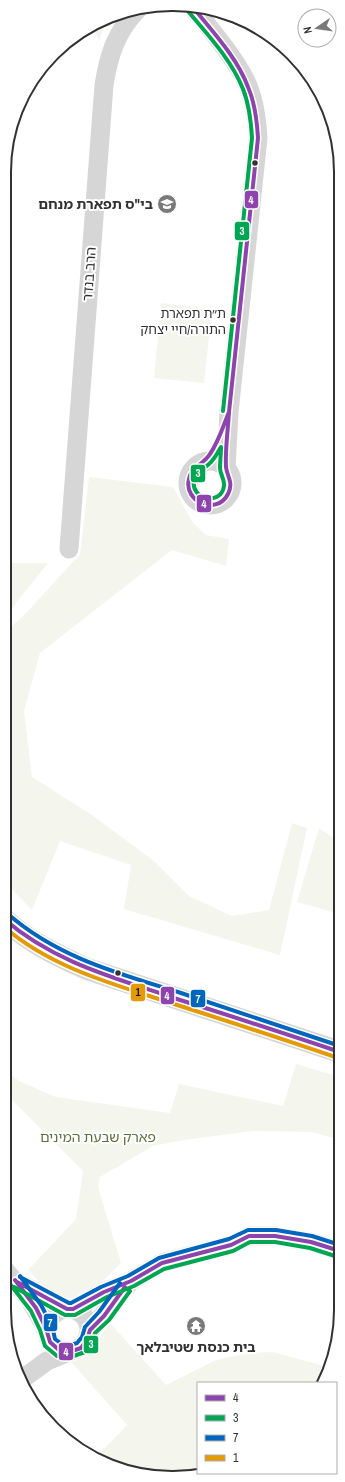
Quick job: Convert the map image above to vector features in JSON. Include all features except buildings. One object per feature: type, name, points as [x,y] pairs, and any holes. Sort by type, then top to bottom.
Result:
[{"type":"street","points":[[197,13],[223,45],[246,82],[257,122],[258,152],[228,412],[226,469]]},
{"type":"street","name":"הרב בנדר","points":[[69,549],[104,85],[112,48],[131,17]]},
{"type":"street","points":[[204,462],[216,462],[226,469],[230,475],[231,488],[229,494],[220,503],[213,505],[200,503],[191,494],[188,482],[193,470],[204,462],[213,449],[228,412]]},
{"type":"street","points":[[11,925],[49,952],[87,969],[334,1050]]},
{"type":"street","points":[[25,1375],[38,1350],[43,1344],[50,1318],[53,1314],[62,1309],[70,1309],[130,1281],[162,1263],[231,1245],[249,1236],[275,1236],[311,1242],[334,1249]]},
{"type":"street","points":[[11,1276],[83,1315],[90,1330]]},
{"type":"street","points":[[11,1276],[28,1297],[47,1331],[50,1342],[56,1348],[69,1352]]},
{"type":"street","points":[[26,1377],[47,1360],[81,1348],[87,1340],[90,1330],[104,1316],[130,1281]]},
{"type":"green space","points":[[104,27],[99,41],[95,31]]},
{"type":"green space","points":[[161,303],[212,309],[204,383],[154,378]]},
{"type":"green space","points":[[89,477],[173,487],[193,523],[206,535],[229,539],[226,566],[172,550],[40,653],[24,711],[32,777],[92,815],[154,861],[189,896],[232,916],[269,910],[292,823],[307,828],[280,955],[124,909],[131,865],[60,841],[32,910],[11,888],[11,627],[28,611],[80,554]]},
{"type":"green space","points":[[11,563],[48,563],[11,609]]},
{"type":"green space","points":[[319,828],[334,838],[334,912],[297,902]]},
{"type":"green space","name":"פארק שבעת המינים","points":[[296,1064],[334,1075],[334,1138],[312,1132],[253,1131],[184,1140],[153,1146],[100,1177],[98,1187],[121,1263],[106,1278],[89,1291],[80,1296],[71,1298],[61,1296],[48,1289],[28,1270],[76,1219],[83,1171],[11,1099],[11,1075],[21,1082],[56,1097],[170,1113],[179,1084],[283,1106]]},
{"type":"green space","points":[[110,1323],[166,1385],[216,1360],[248,1353],[273,1352],[324,1366],[316,1382],[197,1382],[197,1469],[183,1471],[151,1470],[111,1459],[100,1453],[127,1425],[71,1362],[86,1356],[91,1352]]},
{"type":"transit line","name":"3","points":[[188,11],[218,47],[232,67],[247,101],[251,125],[252,138],[223,411]]},
{"type":"transit line","name":"4","points":[[197,13],[231,55],[243,76],[254,106],[257,125],[258,138],[229,412]]},
{"type":"transit line","name":"4","points":[[229,412],[226,467],[230,490],[223,501],[209,505],[196,500],[191,494],[189,479],[192,471],[213,449],[229,412]]},
{"type":"transit line","name":"3","points":[[221,447],[220,468],[224,481],[222,493],[217,497],[206,498],[197,492],[194,487],[194,480],[199,472],[209,464],[221,447]]},
{"type":"transit line","name":"7","points":[[11,916],[47,942],[88,962],[334,1044]]},
{"type":"transit line","name":"4","points":[[11,924],[44,947],[87,968],[131,984],[334,1050]]},
{"type":"transit line","name":"1","points":[[11,932],[42,954],[84,973],[127,989],[334,1057]]},
{"type":"transit line","name":"7","points":[[20,1277],[71,1303],[101,1287],[128,1276],[159,1258],[229,1239],[248,1230],[276,1230],[312,1236],[334,1243]]},
{"type":"transit line","name":"4","points":[[17,1282],[67,1309],[73,1309],[104,1292],[131,1281],[162,1263],[231,1245],[249,1236],[275,1236],[311,1242],[334,1249]]},
{"type":"transit line","name":"3","points":[[14,1287],[65,1315],[75,1315],[107,1297],[134,1286],[164,1269],[233,1251],[250,1242],[275,1242],[310,1248],[334,1256]]},
{"type":"transit line","name":"7","points":[[20,1276],[41,1305],[52,1326],[55,1339],[63,1345],[68,1346],[77,1343],[82,1337],[85,1327],[99,1312],[120,1283]]},
{"type":"transit line","name":"4","points":[[15,1280],[36,1308],[46,1328],[50,1342],[60,1351],[69,1352],[81,1348],[87,1340],[90,1330],[104,1316],[125,1287]]},
{"type":"transit line","name":"3","points":[[11,1285],[31,1311],[40,1330],[45,1346],[57,1356],[68,1358],[85,1352],[92,1343],[95,1333],[109,1320],[130,1291]]},
{"type":"place","name":"בי\"ס תפארת מנחם","points":[[167,204]]},
{"type":"place","name":"ת״ת תפארת התורה/חיי יצחק","points":[[233,320]]},
{"type":"place","name":"בית כנסת שטיבלאך","points":[[196,1326]]}]
